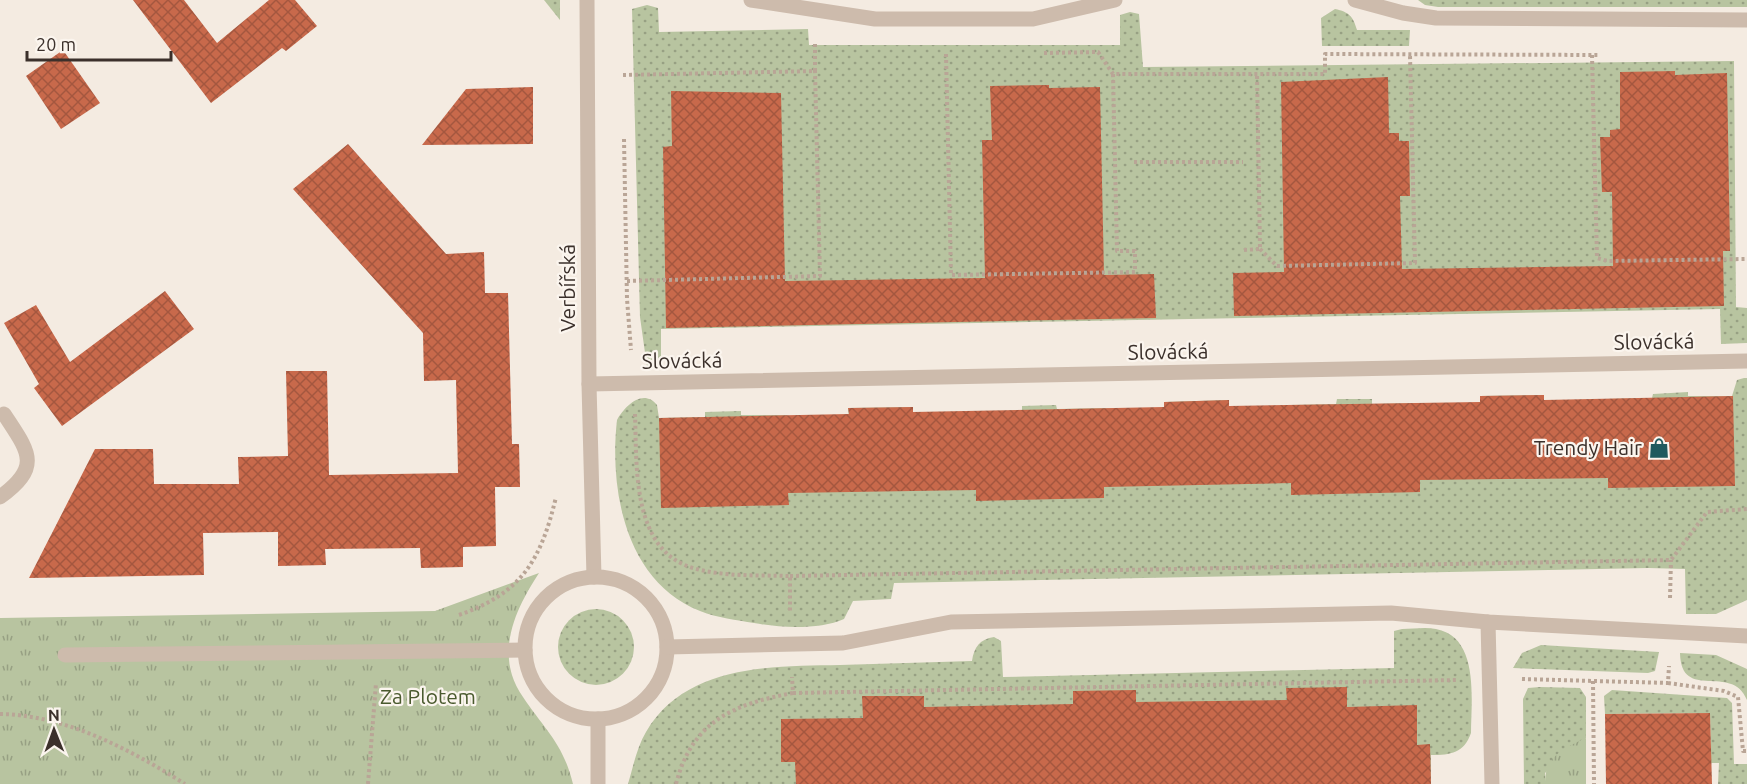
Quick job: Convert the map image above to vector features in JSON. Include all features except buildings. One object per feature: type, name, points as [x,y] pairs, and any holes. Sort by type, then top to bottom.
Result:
[{"type":"street","name":"Verbířská","points":[[587,0],[589,384],[594,576]]},
{"type":"street","points":[[750,0],[832,14],[897,19],[1033,19],[1115,0]]},
{"type":"street","points":[[1355,0],[1403,13],[1436,18],[1747,20]]},
{"type":"street","name":"Slovácká","points":[[589,384],[1747,361]]},
{"type":"street","points":[[0,497],[21,481],[29,462],[28,452],[4,414]]},
{"type":"street","points":[[594,576],[625,583],[651,602],[666,630],[667,646],[663,674],[648,696],[625,713],[598,719],[571,714],[548,699],[532,677],[525,650],[530,623],[544,600],[567,583],[594,576]]},
{"type":"street","points":[[667,646],[843,643],[951,622],[1391,613],[1488,622],[1747,636]]},
{"type":"street","points":[[1488,622],[1492,784]]},
{"type":"street","points":[[65,655],[525,650]]},
{"type":"street","points":[[598,719],[598,784]]},
{"type":"path","points":[[627,281],[820,276],[815,39],[825,39]]},
{"type":"path","points":[[943,47],[946,54],[951,275],[1135,272],[1135,251],[1117,251],[1113,74],[1098,52],[1040,53]]},
{"type":"path","points":[[946,54],[958,54]]},
{"type":"path","points":[[1113,74],[1325,74],[1325,54],[1604,55]]},
{"type":"path","points":[[1257,74],[1260,249],[1277,266],[1415,263],[1410,55]]},
{"type":"path","points":[[1592,55],[1597,258],[1608,261],[1747,259]]},
{"type":"path","points":[[622,64],[623,86]]},
{"type":"path","points":[[623,75],[815,70]]},
{"type":"path","points":[[624,132],[627,281],[637,477],[649,528],[669,556],[691,568],[727,574],[790,576],[1671,560]]},
{"type":"path","points":[[1134,162],[1244,162]]},
{"type":"path","points":[[1244,250],[1260,249]]},
{"type":"path","points":[[591,452],[636,451]]},
{"type":"path","points":[[448,619],[479,608],[507,592],[530,567],[546,537],[557,492]]},
{"type":"path","points":[[1668,683],[1671,560],[1707,512],[1747,509]]},
{"type":"path","points":[[790,576],[793,693]]},
{"type":"path","points":[[368,784],[376,652]]},
{"type":"path","points":[[676,784],[682,763],[710,723],[729,710],[758,699],[793,693],[1489,679],[1668,683],[1724,690],[1738,697],[1743,751],[1747,751]]},
{"type":"path","points":[[1593,681],[1594,784]]},
{"type":"path","points":[[0,714],[41,718],[90,734],[185,784]]},
{"type":"green space","points":[[544,0],[560,0],[560,20]]},
{"type":"green space","points":[[1418,0],[1747,0],[1747,7],[1438,7],[1425,5]]},
{"type":"green space","points":[[647,5],[658,8],[659,32],[808,29],[809,45],[1120,45],[1120,15],[1130,12],[1139,14],[1143,67],[1734,61],[1736,307],[1747,308],[1747,343],[1721,344],[1720,309],[661,329],[661,361],[647,367],[640,317],[632,9]]},
{"type":"green space","points":[[1335,9],[1350,15],[1357,30],[1410,30],[1409,46],[1322,46],[1321,18]]},
{"type":"green space","points":[[1747,378],[1747,600],[1716,614],[1686,614],[1685,569],[1648,568],[894,583],[891,599],[853,601],[844,619],[834,623],[800,627],[764,625],[700,611],[675,597],[655,579],[639,557],[628,531],[620,504],[616,476],[617,420],[629,405],[646,398],[657,405],[659,418],[705,417],[705,412],[741,411],[741,415],[787,415],[787,421],[849,419],[848,408],[913,407],[913,418],[1022,410],[1022,406],[1056,405],[1057,409],[1103,408],[1164,413],[1164,402],[1229,400],[1229,412],[1290,411],[1290,405],[1336,404],[1337,399],[1372,399],[1372,404],[1419,403],[1419,408],[1480,407],[1480,396],[1544,395],[1544,406],[1606,405],[1606,399],[1652,398],[1653,394],[1688,392],[1688,396],[1732,396],[1737,380]]},
{"type":"green space","name":"Za Plotem","points":[[539,573],[515,618],[509,650],[510,666],[514,681],[523,697],[559,747],[573,784],[0,784],[0,618],[435,611]]},
{"type":"green space","points":[[589,609],[603,609],[617,615],[628,626],[634,640],[631,662],[623,674],[603,685],[589,685],[575,679],[564,668],[558,654],[558,640],[564,626],[575,615]]},
{"type":"green space","points":[[1432,628],[1450,634],[1460,644],[1470,672],[1471,733],[1465,745],[1456,752],[1431,755],[1431,784],[628,784],[643,738],[663,710],[683,693],[706,682],[732,674],[786,666],[972,661],[978,644],[994,637],[1001,641],[1003,677],[1394,668],[1394,631]]},
{"type":"green space","points":[[1541,645],[1659,652],[1655,671],[1648,673],[1513,668],[1522,653]]},
{"type":"green space","points":[[1680,653],[1716,655],[1747,669],[1747,700],[1740,689],[1730,684],[1698,680],[1689,676],[1683,668]]},
{"type":"green space","points":[[1528,688],[1580,688],[1586,697],[1586,738],[1545,773],[1545,784],[1524,784],[1523,699]]},
{"type":"green space","points":[[1612,690],[1727,698],[1732,703],[1734,764],[1747,764],[1747,784],[1718,784],[1719,763],[1711,763],[1710,713],[1605,714],[1604,696]]},
{"type":"green space","points":[[1586,738],[1586,784],[1545,784],[1548,767],[1552,760],[1563,750]]},
{"type":"place","name":"Trendy Hair","points":[[1659,448]]}]
